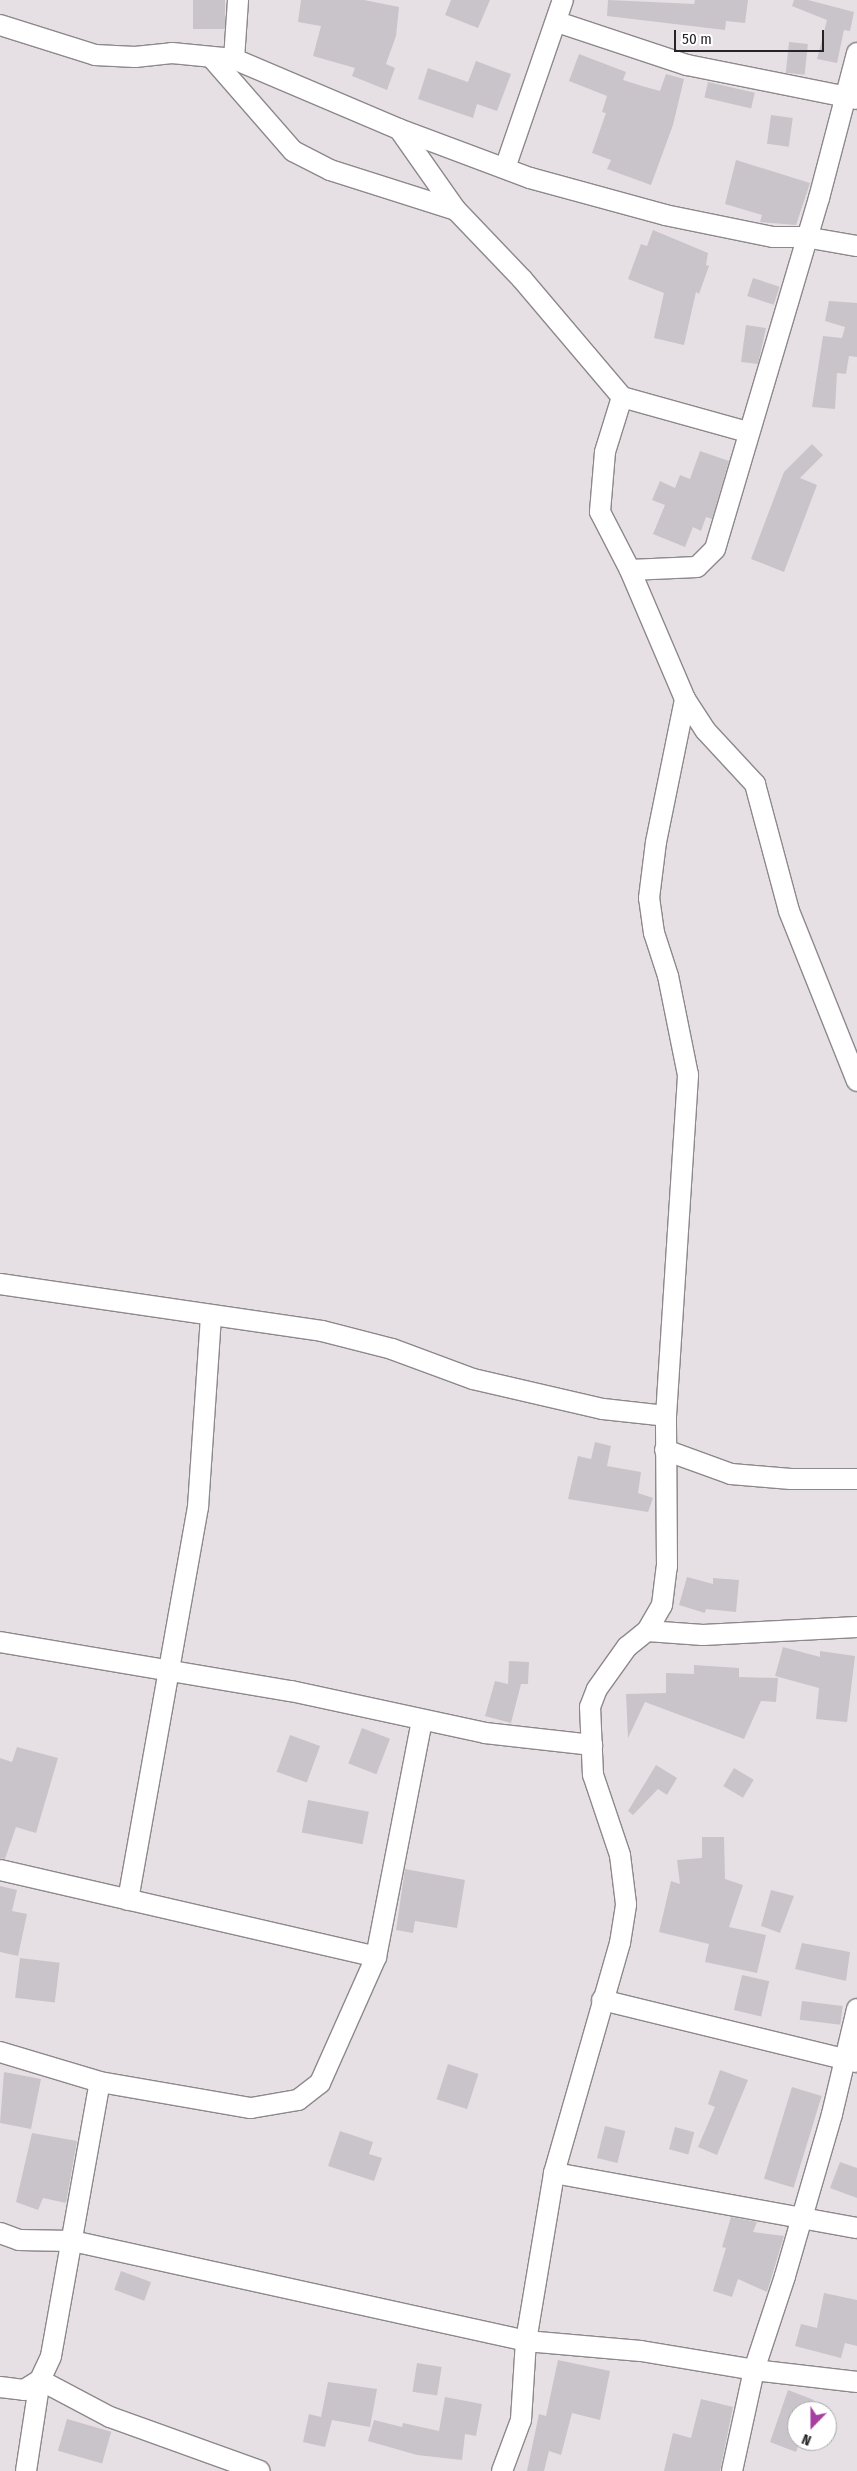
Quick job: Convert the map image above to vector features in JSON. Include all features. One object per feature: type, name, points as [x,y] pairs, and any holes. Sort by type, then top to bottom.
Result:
[{"type":"street","points":[[234,59],[238,0]]},
{"type":"street","points":[[505,168],[557,22],[563,0]]},
{"type":"street","points":[[557,22],[687,65],[852,98]]},
{"type":"street","points":[[0,25],[95,55],[135,57],[172,53],[234,59],[399,129],[505,168],[665,215],[773,237],[805,237],[857,246]]},
{"type":"street","points":[[630,570],[697,567],[715,548],[747,432],[805,237],[852,98],[857,53]]},
{"type":"street","points":[[212,57],[293,152],[330,170],[456,210]]},
{"type":"street","points":[[399,129],[456,210],[522,279],[622,397],[747,432]]},
{"type":"street","points":[[622,397],[605,452],[600,512],[630,570],[686,700],[706,730],[755,784],[789,911],[857,1081]]},
{"type":"street","points":[[502,2471],[521,2420],[526,2341],[554,2173],[602,2000],[620,1943],[626,1904],[620,1855],[593,1775],[590,1707],[597,1688],[628,1648],[647,1631],[662,1605],[668,1567],[666,1416],[688,1075],[668,976],[654,933],[649,898],[656,842],[686,700]]},
{"type":"street","points":[[0,1284],[322,1331],[392,1349],[473,1379],[603,1409],[666,1416]]},
{"type":"street","points":[[128,1900],[198,1507],[211,1315]]},
{"type":"street","points":[[665,1450],[731,1474],[791,1479],[857,1479]]},
{"type":"street","points":[[647,1631],[703,1635],[857,1627]]},
{"type":"street","points":[[0,1642],[292,1691],[485,1734],[592,1745]]},
{"type":"street","points":[[0,2052],[100,2082],[251,2108],[298,2100],[320,2083],[376,1957],[422,1720]]},
{"type":"street","points":[[0,1870],[376,1957]]},
{"type":"street","points":[[602,2000],[851,2060]]},
{"type":"street","points":[[732,2471],[754,2370],[851,2060],[857,2009]]},
{"type":"street","points":[[26,2471],[40,2380],[51,2356],[100,2082]]},
{"type":"street","points":[[554,2173],[857,2228]]},
{"type":"street","points":[[0,2233],[19,2240],[72,2241],[526,2341],[640,2351],[754,2370],[856,2377]]},
{"type":"street","points":[[0,2387],[24,2390],[40,2380]]},
{"type":"street","points":[[40,2380],[110,2417],[260,2471]]},
{"type":"building","points":[[193,0],[225,0],[225,29],[193,29]]},
{"type":"building","points":[[301,0],[364,0],[399,7],[396,36],[386,64],[395,68],[387,90],[352,76],[355,68],[313,56],[321,26],[298,22]]},
{"type":"building","points":[[451,0],[490,0],[478,28],[445,15]]},
{"type":"building","points":[[608,0],[694,4],[695,0],[748,0],[745,23],[726,21],[725,30],[607,16]]},
{"type":"building","points":[[794,0],[808,0],[854,12],[850,31],[844,30],[837,63],[817,59],[827,20],[792,6]]},
{"type":"building","points":[[789,42],[808,44],[805,75],[786,73]]},
{"type":"building","points":[[579,54],[626,72],[623,80],[660,91],[666,74],[684,79],[673,125],[651,185],[607,169],[611,160],[592,153],[606,113],[602,112],[607,96],[569,81]]},
{"type":"building","points":[[476,61],[511,74],[497,111],[477,104],[473,118],[418,99],[428,68],[468,82]]},
{"type":"building","points":[[708,82],[755,93],[751,108],[704,98]]},
{"type":"building","points":[[771,115],[793,118],[789,147],[767,144]]},
{"type":"building","points":[[736,160],[810,183],[796,225],[760,222],[762,215],[725,204]]},
{"type":"building","points":[[653,230],[708,253],[706,265],[709,266],[699,294],[696,292],[684,345],[654,338],[664,293],[628,279],[641,244],[647,246]]},
{"type":"building","points":[[753,278],[780,287],[774,305],[747,296]]},
{"type":"building","points":[[829,301],[857,303],[857,357],[849,356],[846,374],[837,373],[835,409],[812,407],[823,336],[842,338],[845,327],[825,321]]},
{"type":"building","points":[[746,325],[766,328],[758,364],[741,362]]},
{"type":"building","points":[[812,444],[823,455],[800,478],[817,485],[784,572],[751,559],[784,472]]},
{"type":"building","points":[[700,451],[729,461],[712,519],[706,517],[701,531],[693,527],[685,547],[653,534],[665,505],[652,500],[660,481],[675,488],[680,475],[690,479]]},
{"type":"building","points":[[595,1442],[611,1446],[607,1466],[641,1472],[638,1493],[653,1498],[648,1512],[568,1499],[578,1456],[591,1459]]},
{"type":"building","points":[[687,1577],[713,1584],[713,1578],[739,1580],[736,1612],[706,1609],[705,1613],[679,1605]]},
{"type":"building","points":[[783,1647],[820,1657],[820,1651],[855,1656],[847,1722],[816,1719],[819,1688],[775,1676]]},
{"type":"building","points":[[509,1661],[529,1662],[528,1684],[521,1684],[511,1723],[485,1716],[495,1681],[508,1684]]},
{"type":"building","points":[[694,1665],[739,1668],[739,1677],[778,1678],[776,1702],[761,1701],[744,1739],[645,1702],[628,1738],[626,1694],[666,1693],[666,1673],[694,1674]]},
{"type":"building","points":[[362,1728],[390,1739],[376,1774],[348,1763]]},
{"type":"building","points":[[290,1735],[320,1746],[307,1783],[277,1772]]},
{"type":"building","points":[[17,1747],[58,1758],[36,1833],[16,1827],[5,1859],[0,1858],[0,1758],[12,1762]]},
{"type":"building","points":[[656,1765],[677,1778],[667,1795],[658,1789],[633,1815],[628,1811]]},
{"type":"building","points":[[734,1768],[754,1780],[743,1798],[723,1786]]},
{"type":"building","points":[[308,1800],[369,1812],[363,1844],[302,1832]]},
{"type":"building","points":[[702,1837],[724,1837],[725,1879],[743,1885],[729,1927],[766,1935],[757,1973],[705,1962],[709,1944],[659,1932],[671,1881],[680,1884],[677,1860],[702,1858]]},
{"type":"building","points":[[405,1869],[465,1880],[457,1928],[415,1921],[413,1933],[396,1930]]},
{"type":"building","points":[[0,1886],[17,1890],[12,1911],[27,1914],[18,1956],[0,1952]]},
{"type":"building","points":[[771,1890],[794,1896],[780,1933],[761,1926]]},
{"type":"building","points":[[802,1943],[850,1952],[846,1981],[795,1969]]},
{"type":"building","points":[[20,1958],[60,1963],[55,2003],[15,1998]]},
{"type":"building","points":[[742,1975],[769,1981],[761,2016],[734,2010]]},
{"type":"building","points":[[802,2001],[843,2006],[840,2025],[800,2020]]},
{"type":"building","points":[[448,2064],[478,2074],[467,2109],[437,2099]]},
{"type":"building","points":[[720,2070],[748,2080],[717,2155],[698,2147],[715,2107],[708,2104]]},
{"type":"building","points":[[4,2072],[41,2079],[31,2129],[0,2123]]},
{"type":"building","points":[[792,2087],[822,2096],[794,2188],[764,2179]]},
{"type":"building","points":[[605,2126],[625,2131],[617,2163],[597,2158]]},
{"type":"building","points":[[675,2127],[694,2132],[688,2154],[669,2149]]},
{"type":"building","points":[[340,2131],[373,2142],[369,2154],[382,2158],[374,2181],[328,2166]]},
{"type":"building","points":[[32,2133],[77,2141],[66,2203],[43,2198],[38,2210],[16,2202]]},
{"type":"building","points":[[840,2162],[857,2168],[857,2198],[830,2188]]},
{"type":"building","points":[[731,2217],[757,2222],[753,2232],[784,2236],[767,2292],[738,2279],[732,2297],[713,2291],[726,2248],[722,2247]]},
{"type":"building","points":[[121,2271],[151,2282],[144,2301],[114,2290]]},
{"type":"building","points":[[824,2293],[857,2300],[857,2346],[845,2343],[841,2358],[795,2346],[801,2324],[817,2328]]},
{"type":"building","points":[[558,2360],[610,2371],[600,2420],[572,2413],[561,2455],[549,2451],[544,2471],[527,2471],[539,2414],[546,2416]]},
{"type":"building","points":[[417,2363],[442,2367],[437,2396],[412,2392]]},
{"type":"building","points":[[328,2382],[377,2389],[370,2427],[332,2420],[325,2447],[303,2442],[309,2414],[321,2417]]},
{"type":"building","points":[[788,2390],[814,2400],[787,2401],[787,2449],[770,2442]]},
{"type":"building","points":[[445,2397],[482,2404],[476,2436],[465,2434],[462,2460],[417,2455],[368,2441],[374,2420],[402,2427],[403,2423],[439,2431]]},
{"type":"building","points":[[701,2399],[733,2407],[720,2471],[664,2471],[673,2433],[691,2438]]},
{"type":"building","points":[[67,2419],[111,2432],[102,2463],[58,2451]]}]
